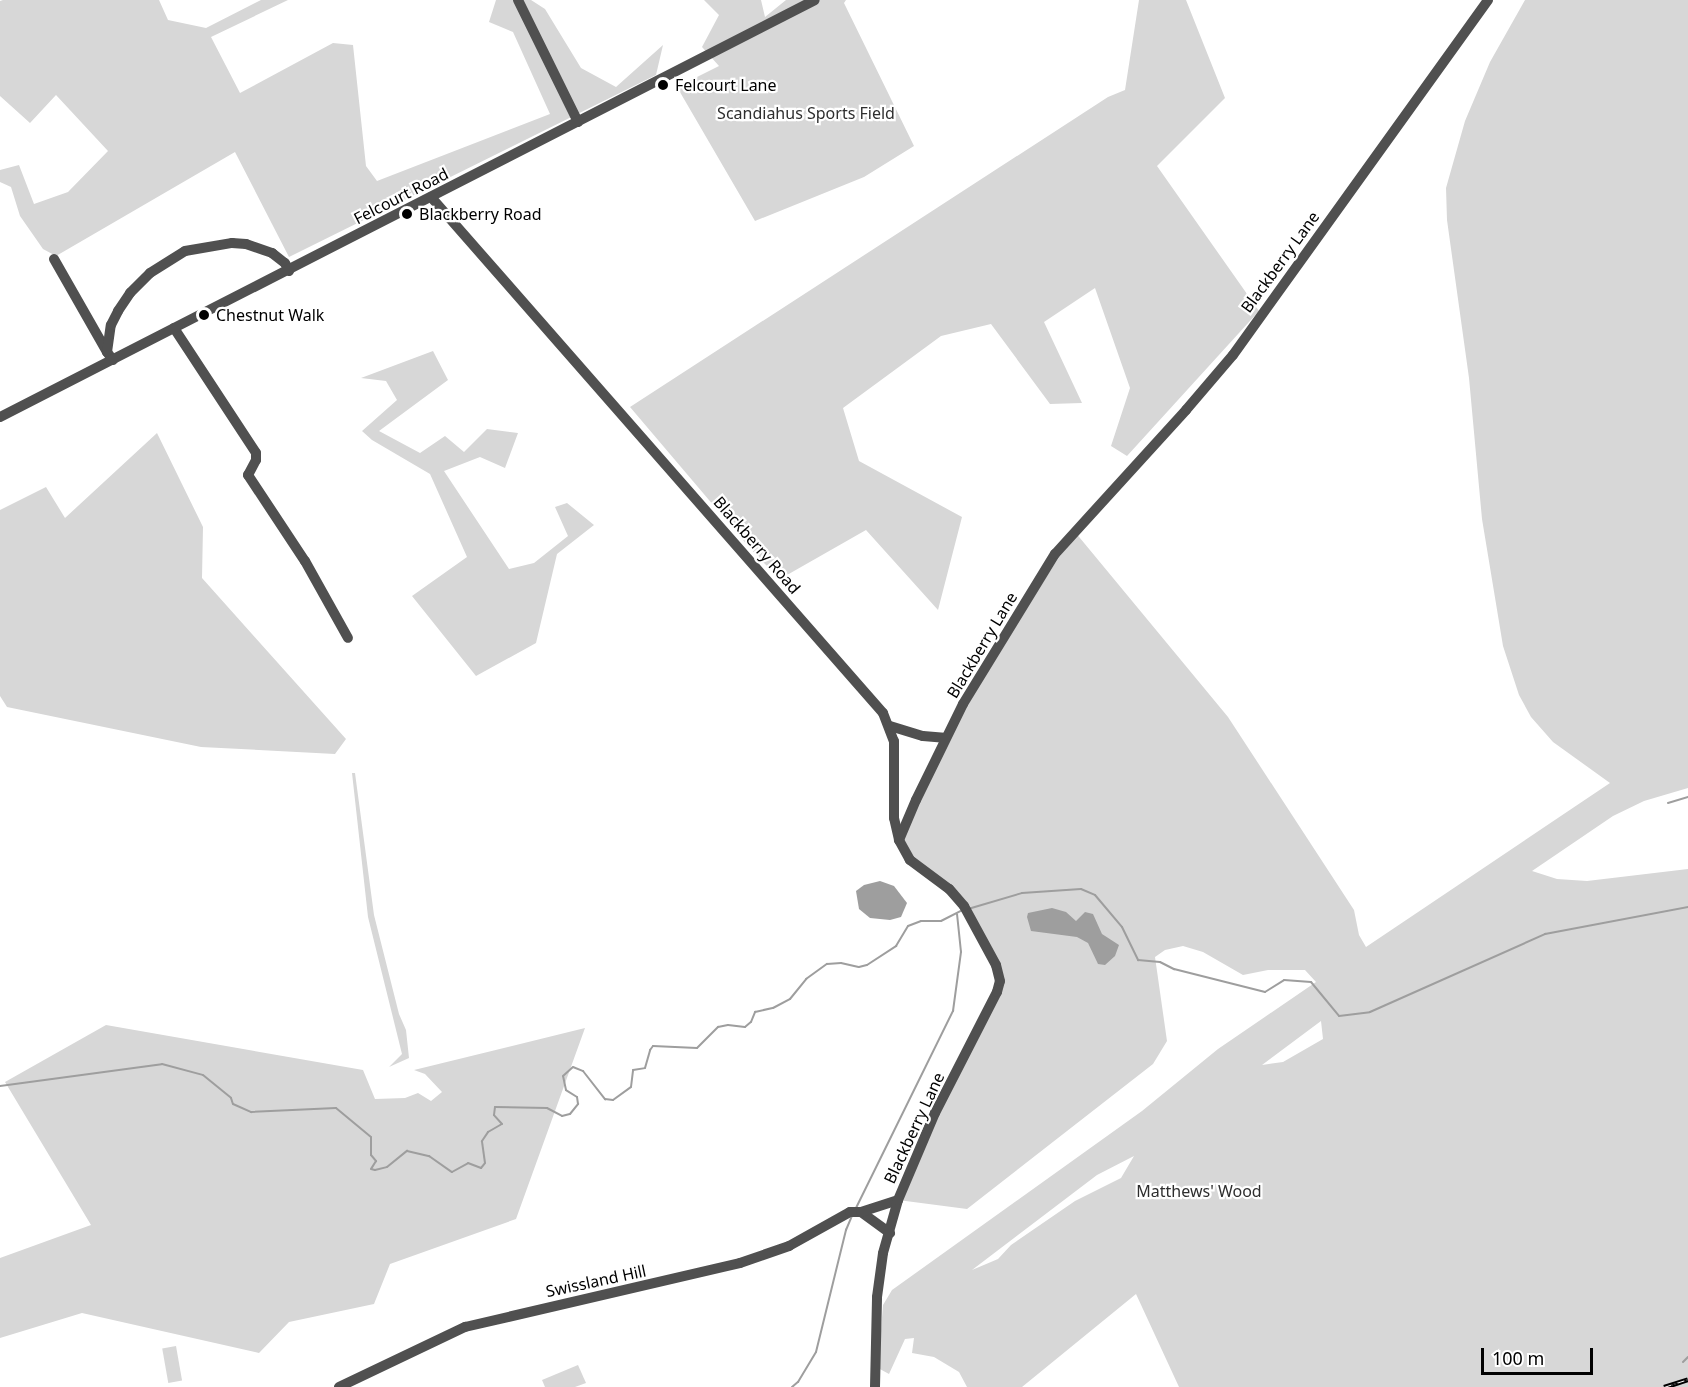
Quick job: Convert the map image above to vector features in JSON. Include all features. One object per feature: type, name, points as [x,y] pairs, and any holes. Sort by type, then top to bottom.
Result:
[{"type":"street","points":[[518,0],[578,122]]},
{"type":"street","name":"Felcourt Road","points":[[0,417],[110,356],[289,271],[815,0]]},
{"type":"street","name":"Blackberry Lane","points":[[875,1387],[874,1339],[883,1253],[898,1200],[935,1113],[997,992],[1000,981],[996,965],[964,906],[949,889],[914,864],[898,840],[944,738],[1055,554],[1233,355],[1488,0]]},
{"type":"street","name":"Blackberry Road","points":[[431,197],[880,710],[890,726],[895,755],[894,818],[898,840]]},
{"type":"street","points":[[110,356],[111,325],[130,293],[150,273],[185,251],[232,243],[246,244],[272,253],[285,263],[289,271]]},
{"type":"street","points":[[54,259],[110,356]]},
{"type":"street","points":[[174,327],[256,453],[256,460],[248,475],[305,561],[348,638]]},
{"type":"street","points":[[890,726],[923,736],[944,738]]},
{"type":"street","name":"Swissland Hill","points":[[339,1387],[465,1326],[740,1263],[789,1246],[850,1212],[861,1212],[898,1200]]},
{"type":"street","points":[[861,1212],[890,1233]]},
{"type":"green space","points":[[159,0],[168,20],[206,28],[261,0],[288,0],[211,37],[240,93],[333,43],[353,45],[366,166],[377,181],[550,114],[513,32],[489,22],[496,0],[531,0],[545,9],[581,68],[616,87],[663,45],[656,75],[289,257],[235,152],[56,256],[43,249],[20,216],[11,187],[0,182],[0,170],[19,165],[34,204],[68,192],[108,151],[56,95],[30,123],[0,96],[0,1]]},
{"type":"green space","name":"Scandiahus Sports Field","points":[[704,0],[761,0],[765,17],[786,0],[846,0],[844,3],[914,146],[864,177],[755,221],[677,87],[719,66],[702,47],[719,15]]},
{"type":"green space","points":[[1139,0],[1186,0],[1225,98],[1157,166],[1259,311],[1127,456],[1111,446],[1130,388],[1095,288],[1044,322],[1082,403],[1050,404],[991,324],[941,336],[843,408],[859,461],[962,517],[938,610],[866,530],[780,579],[754,553],[630,407],[1108,97],[1125,90]]},
{"type":"green space","name":"Matthews' Wood","points":[[1525,0],[1688,0],[1688,788],[1644,801],[1613,816],[1532,871],[1557,879],[1587,881],[1688,869],[1688,1387],[1179,1387],[1136,1294],[1022,1387],[967,1387],[959,1372],[934,1357],[912,1353],[914,1338],[905,1339],[889,1374],[878,1368],[883,1305],[892,1290],[1142,1111],[1218,1049],[1316,982],[1305,970],[1268,970],[1243,975],[1203,952],[1183,946],[1165,950],[1155,957],[1167,1041],[1153,1064],[967,1209],[898,1200],[1000,981],[964,907],[924,871],[899,840],[944,738],[1075,532],[1228,717],[1354,910],[1359,935],[1366,947],[1610,783],[1553,742],[1531,717],[1519,695],[1503,646],[1482,519],[1469,378],[1447,220],[1446,188],[1465,121],[1490,62]],"holes":[[[1321,1021],[1323,1039],[1283,1062],[1262,1065]],[[1134,1156],[1121,1178],[1075,1201],[1011,1245],[998,1259],[972,1270],[1097,1175]]]},
{"type":"green space","points":[[433,351],[448,380],[379,431],[420,453],[445,436],[464,452],[487,429],[518,433],[505,468],[480,457],[444,471],[509,569],[534,563],[568,536],[555,507],[567,503],[594,525],[557,554],[536,643],[476,676],[412,596],[467,557],[430,474],[372,440],[362,431],[397,400],[386,381],[361,378]]},
{"type":"green space","points":[[157,433],[203,527],[202,578],[346,739],[335,754],[201,747],[7,707],[0,696],[0,510],[46,487],[65,518]]},
{"type":"green space","points":[[352,773],[355,773],[374,915],[399,1014],[406,1030],[409,1058],[389,1067],[402,1054],[368,917]]},
{"type":"green space","points":[[106,1025],[363,1070],[375,1099],[405,1098],[418,1093],[431,1101],[442,1092],[425,1074],[414,1070],[585,1028],[516,1219],[390,1264],[374,1304],[289,1322],[259,1353],[82,1313],[0,1338],[0,1258],[91,1225],[5,1082]]},
{"type":"green space","points":[[176,1346],[182,1380],[168,1383],[162,1348]]},
{"type":"green space","points":[[578,1365],[586,1383],[575,1387],[545,1387],[542,1380]]},
{"type":"shaded area","points":[[880,881],[894,886],[907,903],[901,917],[890,920],[870,918],[859,909],[856,891],[864,885]]},
{"type":"shaded area","points":[[1052,908],[1066,912],[1076,921],[1085,912],[1093,914],[1102,934],[1119,945],[1115,956],[1105,965],[1098,964],[1088,943],[1077,937],[1031,931],[1028,913]]},
{"type":"waterway","points":[[1668,803],[1688,797]]},
{"type":"waterway","points":[[968,909],[1022,893],[1081,889],[1095,895],[1122,927],[1138,960],[1160,962],[1174,969],[1265,992],[1284,980],[1311,982],[1339,1016],[1370,1012],[1545,934],[1688,907]]},
{"type":"waterway","points":[[0,1086],[162,1064],[203,1075],[231,1098],[233,1104],[251,1112],[336,1108],[371,1137],[371,1155],[376,1161],[371,1169],[387,1167],[407,1151],[429,1156],[452,1172],[468,1163],[481,1168],[485,1163],[482,1141],[488,1132],[502,1124],[494,1115],[495,1107],[547,1108],[562,1116],[570,1114],[578,1104],[577,1097],[566,1090],[563,1076],[573,1067],[583,1071],[605,1099],[613,1100],[631,1087],[633,1070],[645,1068],[653,1046],[697,1048],[718,1027],[728,1025],[745,1027],[751,1022],[755,1012],[773,1008],[790,999],[806,979],[827,964],[841,963],[859,967],[867,965],[896,946],[908,926],[921,921],[941,921],[963,910]]},
{"type":"waterway","points":[[856,1208],[953,1011],[961,952],[957,914]]},
{"type":"waterway","points":[[792,1387],[798,1382],[816,1352],[846,1230],[852,1216]]},
{"type":"waterway","points":[[1683,1362],[1688,1357]]},
{"type":"railway","points":[[1664,1387],[1688,1379]]},
{"type":"place","name":"Felcourt Lane","points":[[663,85]]},
{"type":"place","name":"Blackberry Road","points":[[407,214]]},
{"type":"place","name":"Chestnut Walk","points":[[204,315]]}]
